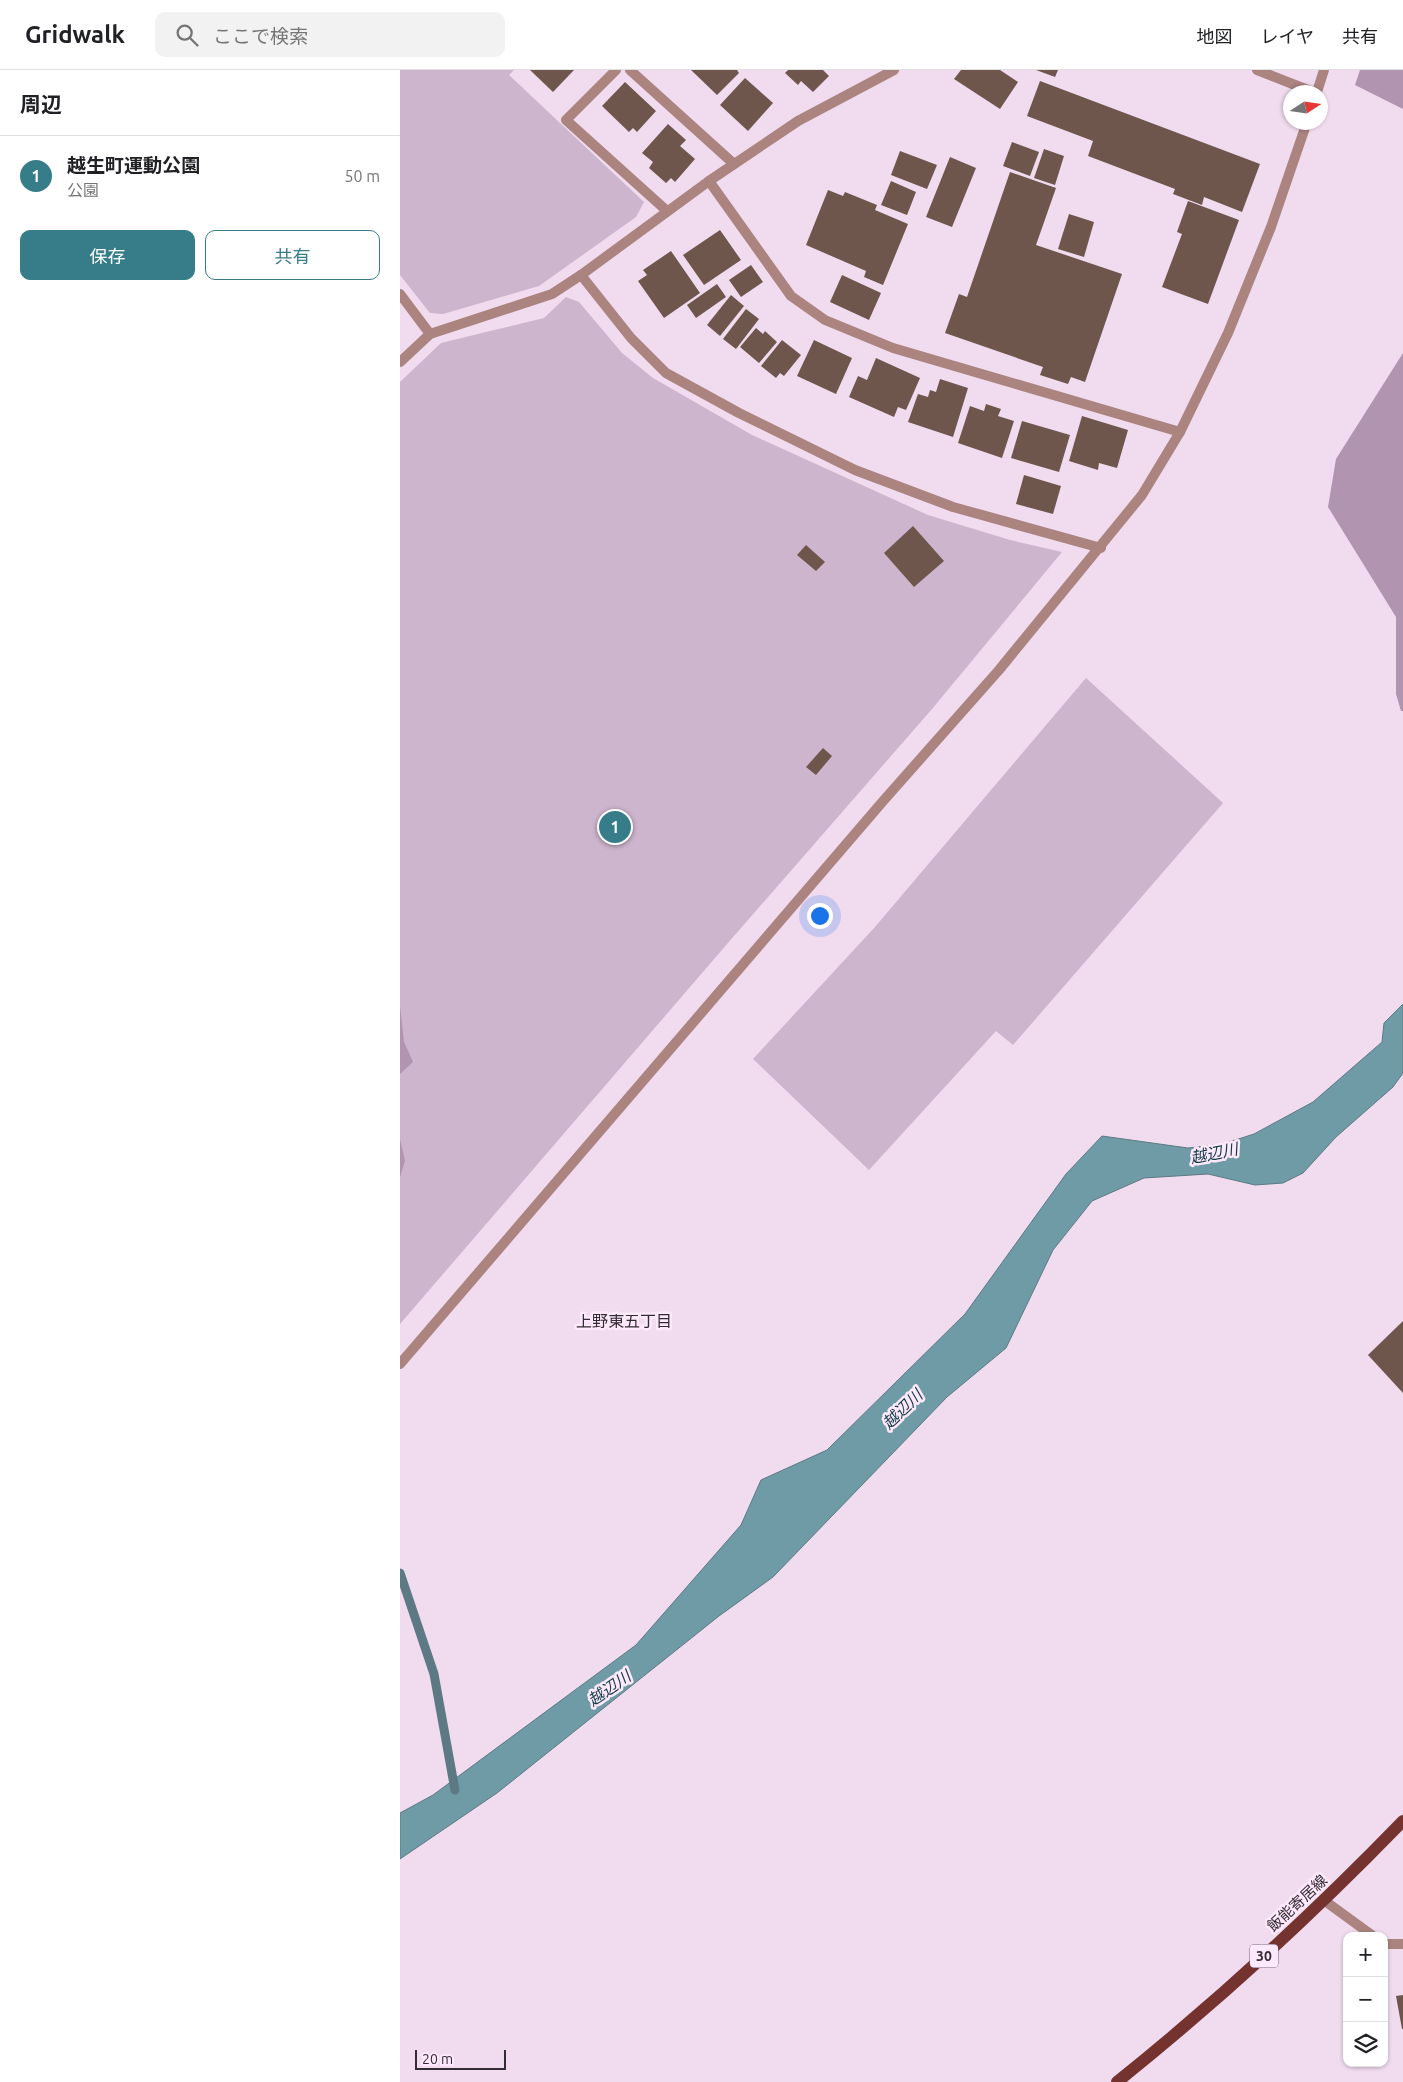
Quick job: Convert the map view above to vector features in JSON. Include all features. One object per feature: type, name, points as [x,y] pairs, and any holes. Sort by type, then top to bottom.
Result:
[{"type":"main road","name":"飯能寄居線","points":[[1117,2082],[1206,2009],[1325,1900],[1403,1821]]},
{"type":"street","points":[[616,70],[566,120],[667,211]]},
{"type":"street","points":[[630,70],[734,164]]},
{"type":"street","points":[[400,362],[430,334],[552,294],[581,275],[709,181],[798,121],[894,70]]},
{"type":"street","points":[[1257,70],[1297,85]]},
{"type":"street","points":[[1318,85],[1324,70]]},
{"type":"street","points":[[400,1364],[884,800],[999,670],[1101,548],[1142,495],[1180,432],[1228,333],[1271,226],[1304,130]]},
{"type":"street","points":[[709,181],[790,296],[825,320],[893,348],[1180,432]]},
{"type":"street","points":[[581,275],[631,338],[666,373],[739,413],[855,470],[952,507],[1101,548]]},
{"type":"street","points":[[400,294],[430,334]]},
{"type":"street","points":[[1325,1900],[1368,1932]]},
{"type":"street","points":[[1388,1944],[1403,1944]]},
{"type":"shaded area","points":[[400,70],[514,70],[509,75],[644,202],[636,217],[539,286],[443,314],[430,313],[400,275]]},
{"type":"shaded area","points":[[1360,70],[1403,70],[1403,109],[1355,85]]},
{"type":"shaded area","points":[[566,297],[579,302],[622,353],[653,378],[752,435],[928,515],[1010,540],[1062,552],[932,709],[400,1324],[400,382],[441,343],[544,318]]},
{"type":"shaded area","points":[[1403,353],[1403,711],[1401,711],[1396,694],[1396,617],[1328,507],[1336,459]]},
{"type":"shaded area","points":[[1086,678],[1223,803],[1013,1045],[996,1031],[869,1170],[753,1059],[875,927]]},
{"type":"shaded area","points":[[400,1006],[404,1042],[413,1062],[400,1074]]},
{"type":"shaded area","points":[[400,1139],[405,1161],[400,1177]]},
{"type":"water","name":"越辺川","points":[[1403,1004],[1403,1073],[1393,1087],[1336,1137],[1303,1173],[1283,1183],[1255,1185],[1208,1174],[1144,1178],[1092,1201],[1053,1250],[1006,1348],[947,1397],[773,1577],[719,1616],[497,1793],[400,1859],[400,1813],[433,1795],[636,1645],[741,1525],[761,1480],[827,1450],[965,1314],[1066,1174],[1102,1136],[1188,1148],[1223,1144],[1254,1134],[1313,1102],[1382,1042],[1384,1023]]},
{"type":"building","points":[[530,70],[574,70],[553,92]]},
{"type":"building","points":[[691,70],[737,70],[739,73],[717,95]]},
{"type":"building","points":[[788,70],[823,70],[829,76],[813,92],[801,81],[798,85],[785,73]]},
{"type":"building","points":[[961,70],[1000,70],[1018,82],[1000,109],[954,79]]},
{"type":"building","points":[[1036,70],[1058,70],[1055,77]]},
{"type":"building","points":[[745,78],[773,103],[748,131],[720,105]]},
{"type":"building","points":[[1040,81],[1260,164],[1242,212],[1204,197],[1202,205],[1173,194],[1175,189],[1088,156],[1093,141],[1027,116]]},
{"type":"building","points":[[625,82],[656,111],[637,132],[633,128],[629,132],[602,106]]},
{"type":"building","points":[[668,124],[686,140],[680,146],[695,159],[675,182],[671,178],[666,183],[649,168],[653,162],[642,153]]},
{"type":"building","points":[[1012,142],[1039,152],[1030,176],[1003,166]]},
{"type":"building","points":[[1044,149],[1064,156],[1055,185],[1034,178]]},
{"type":"building","points":[[900,151],[937,165],[927,189],[891,175]]},
{"type":"building","points":[[950,157],[976,168],[952,227],[926,217]]},
{"type":"building","points":[[1010,172],[1056,188],[1036,245],[1122,274],[1085,382],[1071,377],[1068,384],[1040,375],[1043,367],[945,333],[959,294],[967,297]]},
{"type":"building","points":[[891,181],[916,192],[907,215],[881,205]]},
{"type":"building","points":[[828,190],[843,196],[845,192],[877,205],[875,210],[908,224],[883,285],[864,277],[866,271],[806,245]]},
{"type":"building","points":[[1188,201],[1239,220],[1208,304],[1162,287],[1182,234],[1177,232]]},
{"type":"building","points":[[1069,214],[1094,222],[1084,257],[1058,249]]},
{"type":"building","points":[[720,230],[741,260],[704,285],[683,255]]},
{"type":"building","points":[[671,251],[700,293],[664,318],[638,281],[647,275],[643,270]]},
{"type":"building","points":[[751,265],[763,282],[741,297],[729,280]]},
{"type":"building","points":[[842,275],[881,293],[869,320],[830,302]]},
{"type":"building","points":[[717,284],[726,297],[696,318],[687,305]]},
{"type":"building","points":[[731,295],[744,306],[720,336],[707,325]]},
{"type":"building","points":[[746,309],[759,319],[736,349],[723,339]]},
{"type":"building","points":[[756,328],[763,334],[765,331],[777,342],[759,363],[740,347]]},
{"type":"building","points":[[782,340],[801,355],[784,376],[780,373],[776,378],[761,366]]},
{"type":"building","points":[[814,340],[852,358],[836,394],[797,376]]},
{"type":"building","points":[[876,358],[920,378],[906,410],[898,407],[894,417],[849,397],[858,376],[867,380]]},
{"type":"building","points":[[940,379],[968,388],[953,437],[908,422],[918,394],[928,397],[930,390],[936,392]]},
{"type":"building","points":[[986,404],[1001,409],[998,416],[1014,421],[1002,458],[958,443],[970,406],[984,411]]},
{"type":"building","points":[[1082,416],[1128,430],[1117,468],[1099,463],[1098,470],[1069,461]]},
{"type":"building","points":[[1022,421],[1070,435],[1059,472],[1011,458]]},
{"type":"building","points":[[1024,475],[1061,486],[1053,514],[1016,504]]},
{"type":"building","points":[[913,526],[944,561],[914,587],[884,553]]},
{"type":"building","points":[[806,545],[825,562],[816,571],[797,555]]},
{"type":"building","points":[[823,748],[832,756],[816,775],[806,767]]},
{"type":"building","points":[[1403,1321],[1403,1393],[1368,1355]]},
{"type":"building","points":[[1403,1995],[1403,2029],[1402,2029],[1396,1996]]},
{"type":"waterway","points":[[400,1573],[434,1674],[455,1790]]},
{"type":"place","name":"越生町運動公園","points":[[615,827]]},
{"type":"district","name":"上野東五丁目","points":[[624,1321]]}]
